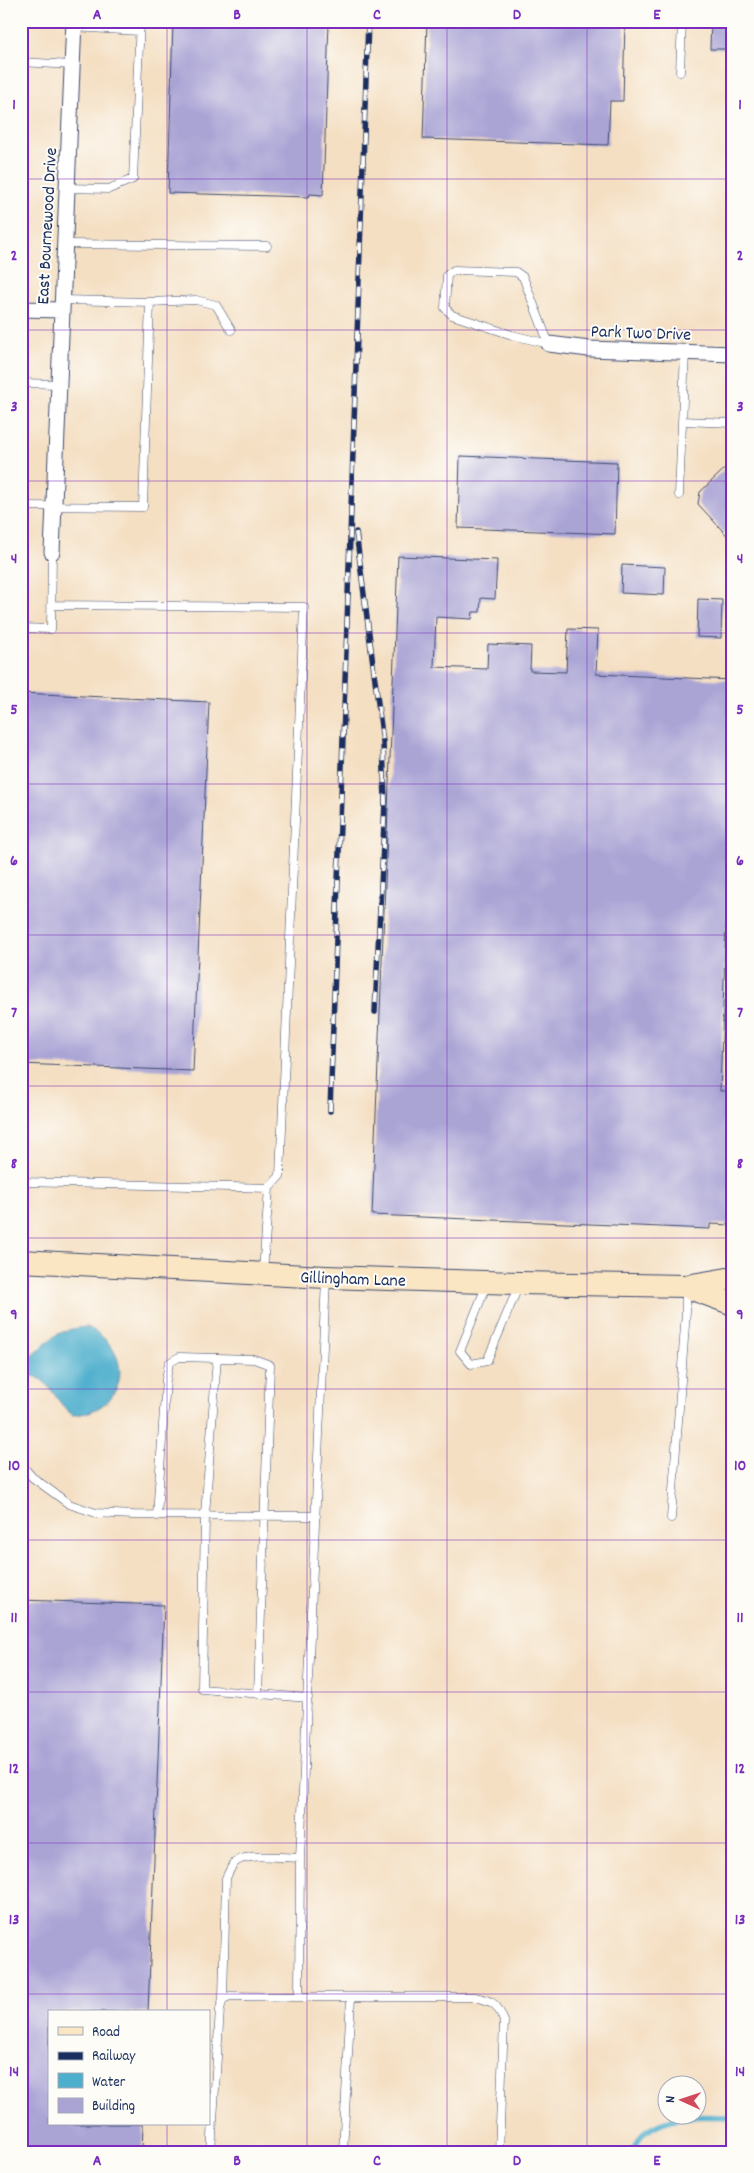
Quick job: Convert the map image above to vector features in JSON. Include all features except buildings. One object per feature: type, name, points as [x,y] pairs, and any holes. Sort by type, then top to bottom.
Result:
[{"type":"street","name":"East Bournewood Drive","points":[[52,552],[74,24]]},
{"type":"street","points":[[21,309],[62,305]]},
{"type":"street","name":"Park Two Drive","points":[[549,344],[589,349],[733,354]]},
{"type":"street","name":"Gillingham Lane","points":[[21,1261],[326,1277],[519,1283],[686,1286],[733,1278]]},
{"type":"street","name":"Gillingham Lane","points":[[686,1286],[733,1304]]},
{"type":"lane","points":[[67,188],[109,190],[133,179],[140,21]]},
{"type":"lane","points":[[680,72],[682,21]]},
{"type":"lane","points":[[74,24],[139,31]]},
{"type":"lane","points":[[21,62],[72,65]]},
{"type":"lane","points":[[64,244],[267,246]]},
{"type":"lane","points":[[454,270],[516,272],[523,277],[549,344],[512,335],[452,315],[445,308],[447,275],[454,270]]},
{"type":"lane","points":[[62,305],[196,300],[216,305],[230,330]]},
{"type":"lane","points":[[21,506],[143,507],[150,302]]},
{"type":"lane","points":[[679,495],[685,352]]},
{"type":"lane","points":[[21,383],[58,384]]},
{"type":"lane","points":[[682,421],[733,422]]},
{"type":"lane","points":[[21,628],[51,629],[52,552]]},
{"type":"lane","points":[[51,605],[304,607],[280,1176],[269,1188],[263,1274]]},
{"type":"lane","points":[[21,1182],[269,1188]]},
{"type":"lane","points":[[299,1997],[300,1858],[326,1277]]},
{"type":"lane","points":[[487,1282],[460,1351],[472,1364],[487,1361],[519,1283]]},
{"type":"lane","points":[[671,1518],[686,1311],[686,1286]]},
{"type":"lane","points":[[157,1516],[166,1379],[170,1363],[179,1357],[254,1359],[270,1365],[258,1694]]},
{"type":"lane","points":[[217,1358],[205,1516],[202,1689],[308,1698]]},
{"type":"lane","points":[[21,1464],[32,1477],[69,1504],[96,1513],[157,1516],[316,1516]]},
{"type":"lane","points":[[211,2152],[220,2009],[224,2000],[226,1878],[230,1868],[237,1861],[249,1858],[300,1858]]},
{"type":"lane","points":[[224,2000],[230,1996],[351,1998],[475,1997],[488,2000],[499,2007],[504,2021],[500,2152]]},
{"type":"lane","points":[[343,2152],[351,1998]]},
{"type":"water","points":[[87,1327],[103,1337],[113,1350],[119,1364],[119,1378],[115,1391],[106,1403],[92,1411],[73,1415],[67,1411],[41,1379],[35,1376],[21,1381],[21,1360],[35,1353],[53,1337],[61,1333]]},
{"type":"waterway","points":[[632,2152],[639,2139],[661,2123],[689,2117],[733,2117]]},
{"type":"railway","points":[[330,1111],[368,21]]},
{"type":"railway","points":[[356,532],[383,742],[385,802],[375,1012]]}]
